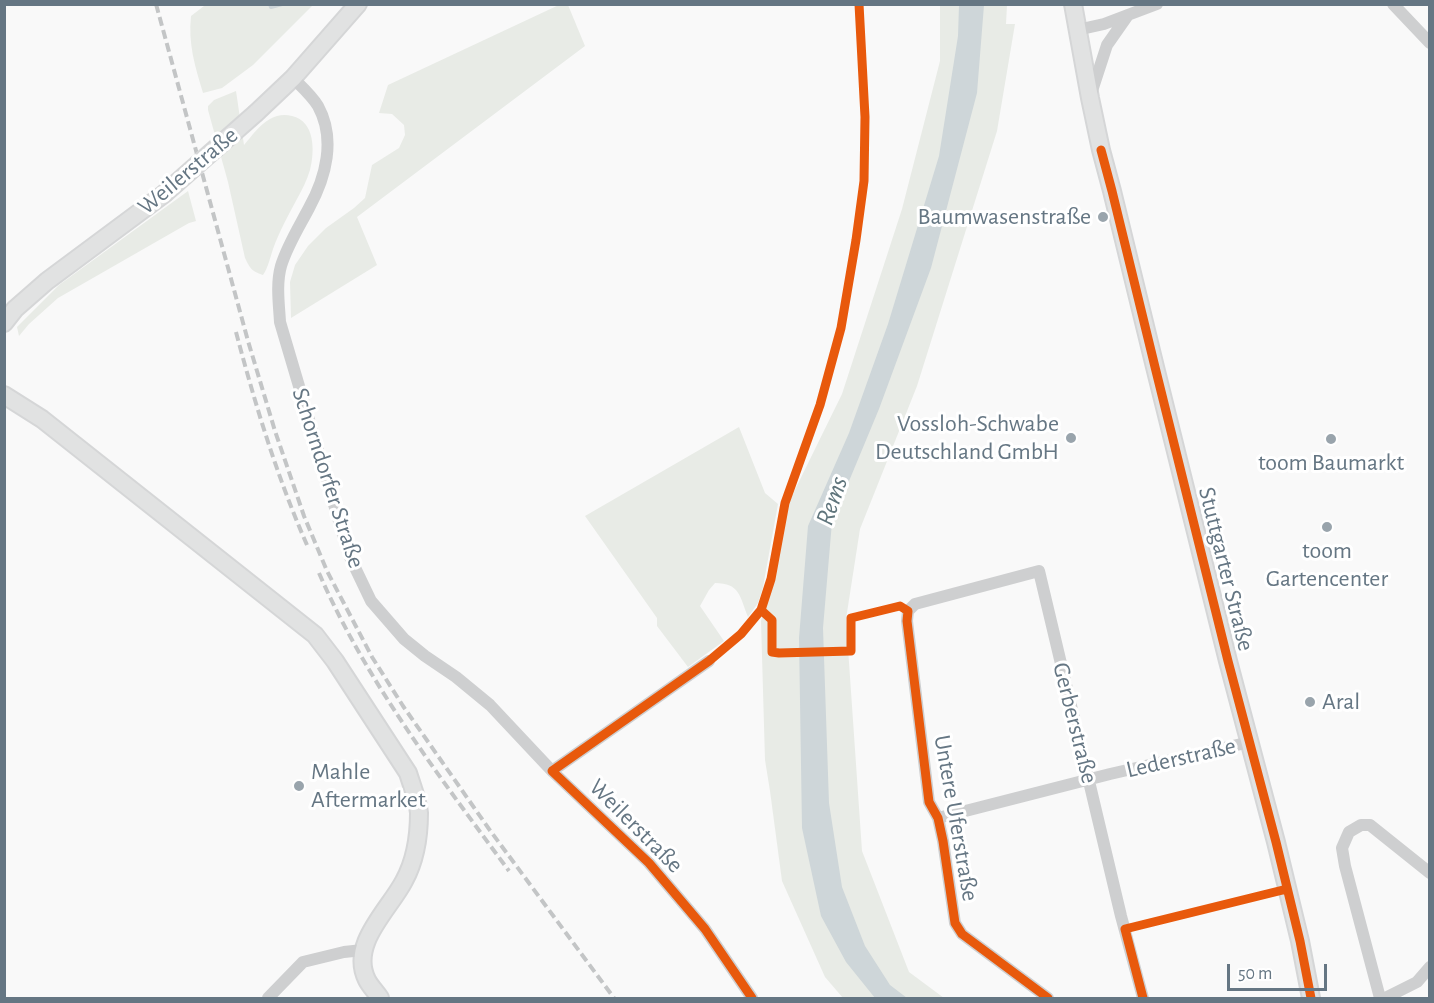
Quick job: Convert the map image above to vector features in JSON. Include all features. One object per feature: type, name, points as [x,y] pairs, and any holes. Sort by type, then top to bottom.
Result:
[{"type":"street","name":"Weilerstraße","points":[[4,323],[15,309],[47,281],[164,194],[256,113],[293,78],[358,4]]},
{"type":"street","points":[[1077,30],[1104,24],[1157,4]]},
{"type":"street","points":[[1393,4],[1430,43]]},
{"type":"street","name":"Stuttgarter Straße","points":[[1073,5],[1101,150],[1289,896],[1305,962],[1311,999]]},
{"type":"street","points":[[1090,98],[1107,45],[1128,15]]},
{"type":"street","name":"Schorndorfer Straße","points":[[293,78],[318,106],[327,141],[326,164],[321,185],[291,242],[281,267],[278,288],[280,322],[349,555],[371,602],[404,639],[490,705],[552,771]]},
{"type":"street","points":[[4,395],[42,418],[315,635],[335,661],[408,773],[419,812],[413,860],[405,880],[373,928],[363,950],[363,968],[367,980],[380,999]]},
{"type":"street","name":"Gerberstraße","points":[[915,604],[1039,571],[1143,999]]},
{"type":"street","name":"Untere Uferstraße","points":[[915,604],[908,611],[907,621],[929,802],[938,818],[943,841],[955,923],[962,934],[1048,999]]},
{"type":"street","points":[[552,771],[709,661]]},
{"type":"street","name":"Lederstraße","points":[[938,818],[1089,779],[1250,742]]},
{"type":"street","name":"Weilerstraße","points":[[552,771],[649,863],[705,928],[752,999]]},
{"type":"street","points":[[1380,999],[1342,848],[1349,832],[1361,825],[1370,825],[1430,873]]},
{"type":"street","points":[[268,999],[303,962],[363,950]]},
{"type":"street","points":[[1385,999],[1417,982],[1430,967]]},
{"type":"shaded area","points":[[561,4],[568,5],[585,46],[357,217],[377,265],[291,318],[290,282],[295,265],[308,246],[326,228],[365,198],[372,165],[399,148],[405,135],[404,125],[392,114],[379,113],[388,85]]},
{"type":"shaded area","points":[[208,5],[313,5],[253,65],[222,88],[203,93],[193,55],[190,26],[191,16]]},
{"type":"shaded area","points":[[940,5],[1007,5],[1006,24],[1015,24],[997,131],[917,386],[860,529],[846,619],[862,851],[909,972],[944,998],[843,998],[825,977],[782,881],[765,760],[761,621],[788,504],[842,394],[902,209],[940,61]]},
{"type":"shaded area","points":[[236,91],[244,145],[262,124],[281,115],[300,119],[312,138],[313,154],[309,174],[278,236],[263,275],[251,269],[245,258],[228,182],[208,110],[208,106],[214,100]]},
{"type":"shaded area","points":[[188,191],[196,221],[58,298],[19,336],[17,327],[59,285]]},
{"type":"shaded area","points":[[739,427],[765,493],[778,504],[763,587],[758,603],[748,617],[738,592],[730,586],[715,583],[700,606],[724,641],[688,667],[657,626],[657,618],[585,516]]},
{"type":"water","name":"Rems","points":[[959,5],[984,5],[977,93],[931,268],[879,409],[832,522],[823,628],[829,803],[842,887],[865,946],[890,985],[907,998],[875,998],[846,962],[821,916],[802,828],[799,638],[808,526],[849,433],[888,324],[939,156],[958,36]]},
{"type":"waterway","points":[[270,4],[271,7],[282,4]]},
{"type":"railway","points":[[156,4],[248,341],[275,431],[304,516],[327,571],[372,657],[403,706],[489,829],[614,998]]},
{"type":"railway","points":[[236,332],[267,440],[307,545]]},
{"type":"railway","points":[[319,573],[338,613],[381,690],[509,871]]},
{"type":"cycle path","points":[[752,998],[705,929],[649,863],[552,771],[709,661],[741,634],[761,610],[771,579],[785,503],[820,405],[841,328],[856,240],[864,181],[865,117],[859,4]]},
{"type":"cycle path","points":[[1101,150],[1228,661],[1276,842],[1311,998]]},
{"type":"cycle path","points":[[761,610],[772,620],[772,652],[779,653],[851,651],[851,618],[900,606],[908,611],[907,621],[929,802],[938,818],[943,841],[955,923],[962,934],[1048,998]]},
{"type":"cycle path","points":[[1143,998],[1125,929],[1287,889]]},
{"type":"place","name":"Baumwasenstraße","points":[[1103,217]]},
{"type":"place","name":"Vossloh-Schwabe Deutschland GmbH","points":[[1071,438]]},
{"type":"place","name":"toom Baumarkt","points":[[1331,439]]},
{"type":"place","name":"toom Gartencenter","points":[[1327,527]]},
{"type":"place","name":"Aral","points":[[1310,702]]},
{"type":"place","name":"Mahle Aftermarket","points":[[299,786]]}]
